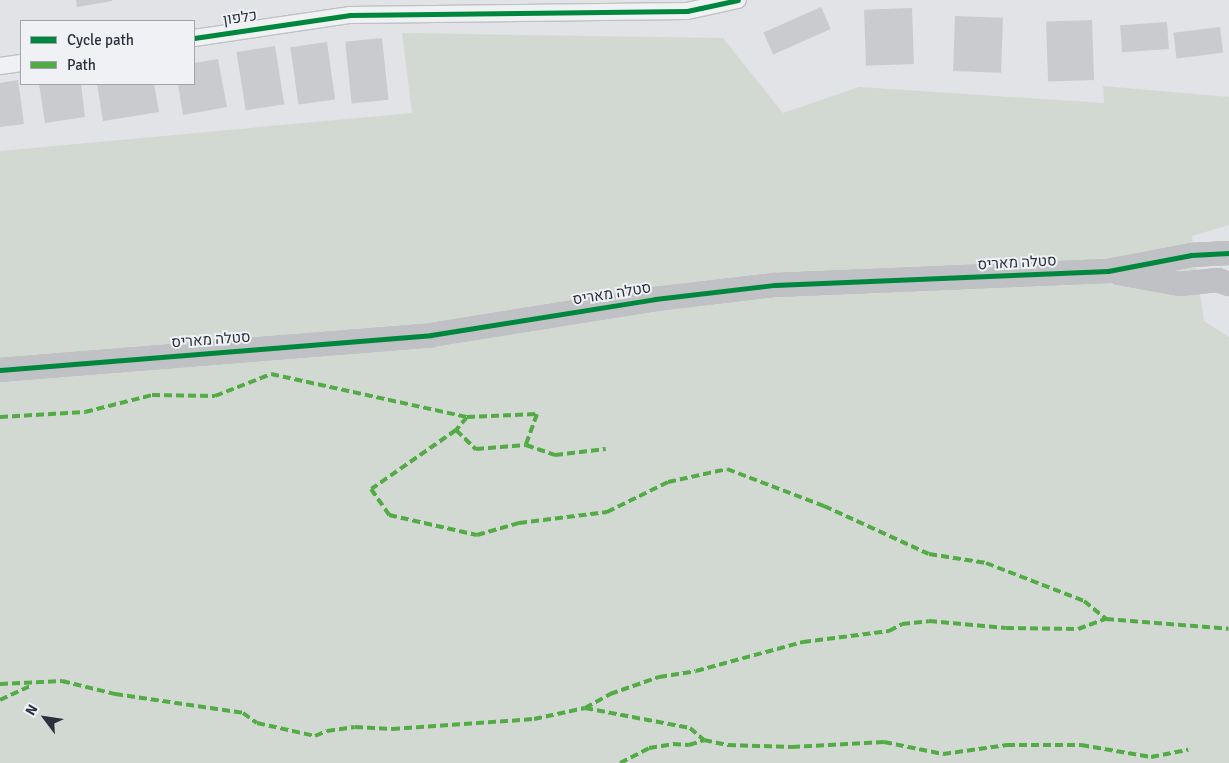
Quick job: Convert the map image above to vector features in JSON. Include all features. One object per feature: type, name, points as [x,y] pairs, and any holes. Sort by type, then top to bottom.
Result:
[{"type":"street","name":"כלפון","points":[[195,38],[350,15],[688,11],[738,0]]},
{"type":"street","points":[[0,66],[20,63]]},
{"type":"street","name":"סטלה מאריס","points":[[0,370],[431,335],[655,300],[775,285],[1108,271],[1191,256],[1229,253]]},
{"type":"street","name":"סטלה מאריס","points":[[1108,271],[1164,283],[1218,280],[1229,284]]},
{"type":"shaded area","points":[[402,33],[723,38],[783,113],[859,87],[1104,103],[1103,86],[1229,97],[1229,225],[1192,236],[1204,321],[1229,337],[1229,763],[0,763],[0,151],[412,113]]},
{"type":"building","points":[[76,0],[112,0],[112,1],[77,7]]},
{"type":"building","points":[[821,7],[831,29],[773,55],[763,33]]},
{"type":"building","points":[[912,8],[914,64],[866,66],[864,10]]},
{"type":"building","points":[[955,16],[1003,18],[1001,73],[953,71]]},
{"type":"building","points":[[1092,20],[1094,80],[1048,82],[1046,22]]},
{"type":"building","points":[[1167,22],[1169,49],[1122,52],[1120,25]]},
{"type":"building","points":[[1220,27],[1223,53],[1177,59],[1173,33]]},
{"type":"building","points":[[382,38],[388,100],[352,104],[345,42]]},
{"type":"building","points":[[327,42],[335,99],[298,105],[290,47]]},
{"type":"building","points":[[275,46],[284,104],[246,110],[236,52]]},
{"type":"building","points":[[218,59],[227,107],[183,115],[178,85],[195,85],[195,63]]},
{"type":"building","points":[[18,80],[24,124],[0,127],[0,83]]},
{"type":"building","points":[[39,85],[81,85],[85,117],[45,123]]},
{"type":"building","points":[[97,85],[154,85],[159,112],[103,121]]},
{"type":"marked path","points":[[0,417],[85,412],[152,395],[215,396],[271,374],[467,417],[456,430],[371,489],[389,515],[477,535],[519,523],[607,512],[668,482],[727,469],[824,506],[929,554],[986,563],[1084,601],[1106,619]]},
{"type":"marked path","points":[[467,417],[537,414],[526,445],[555,455],[606,449]]},
{"type":"marked path","points":[[456,430],[476,449],[526,445]]},
{"type":"marked path","points":[[0,684],[62,681],[115,694],[243,713],[257,723],[315,736],[327,731],[355,727],[392,729],[534,719],[585,708],[610,694],[659,677],[696,671],[803,642],[889,631],[902,624],[929,621],[1006,628],[1078,629],[1106,619],[1229,629]]},
{"type":"marked path","points":[[0,700],[32,685]]},
{"type":"marked path","points":[[585,708],[690,728],[704,740],[728,745],[792,747],[884,742],[943,754],[1007,745],[1081,745],[1151,757],[1188,750]]},
{"type":"marked path","points":[[620,763],[649,748],[673,744],[689,745],[704,740]]},
{"type":"cycle path","points":[[195,38],[350,15],[687,11],[738,0]]},
{"type":"cycle path","points":[[0,370],[431,335],[655,299],[775,285],[1108,271],[1191,255],[1229,253]]}]
